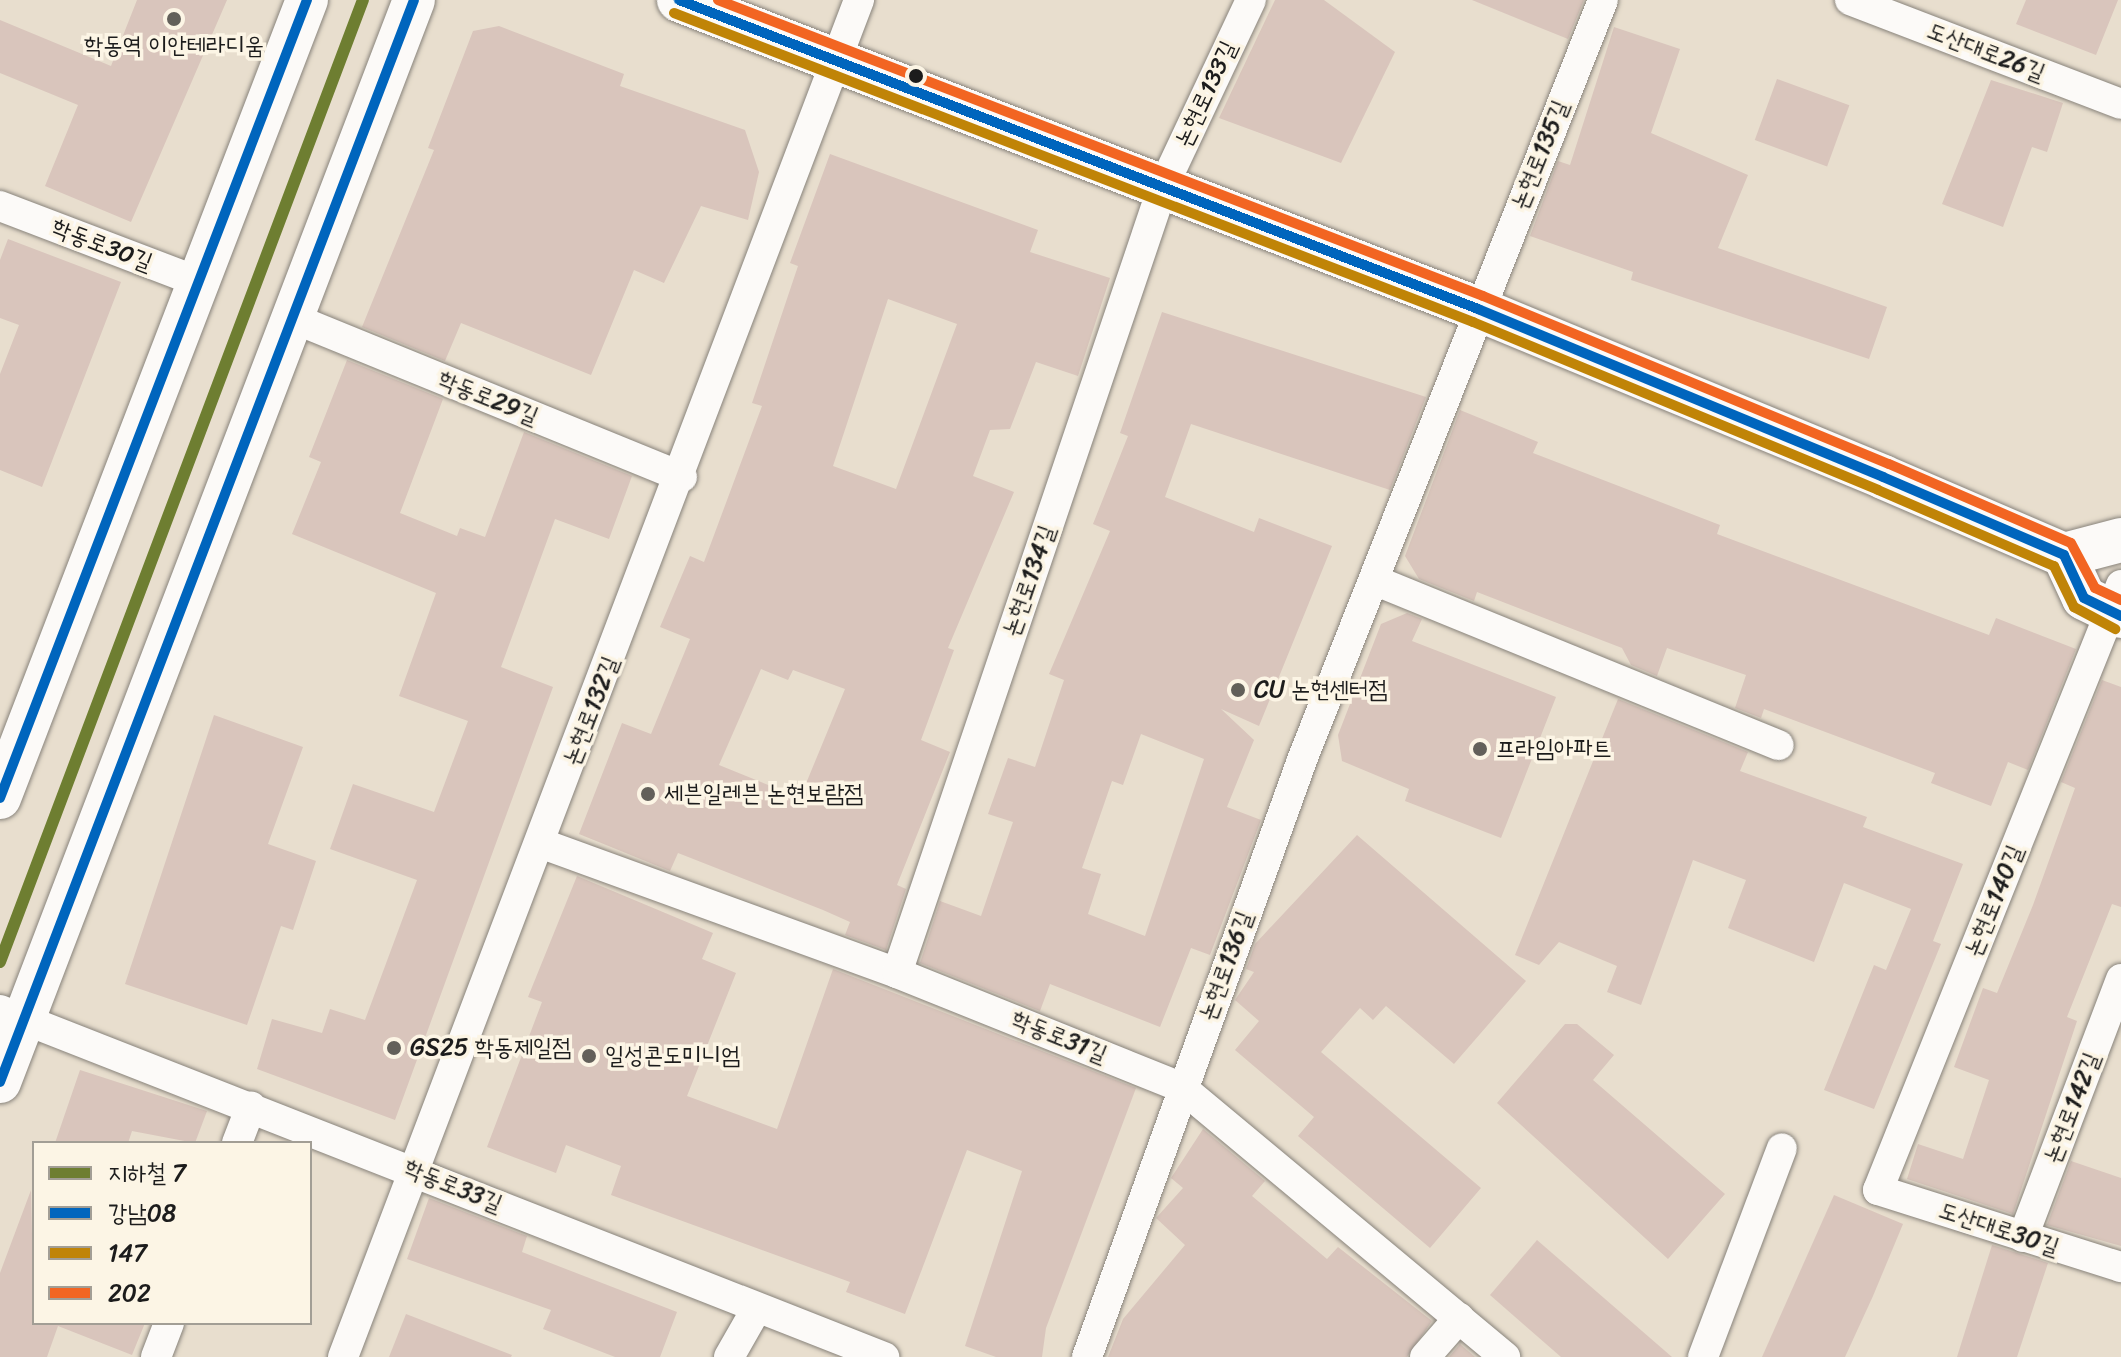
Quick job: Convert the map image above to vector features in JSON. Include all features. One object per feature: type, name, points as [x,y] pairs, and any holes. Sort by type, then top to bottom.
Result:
[{"type":"main road","points":[[0,798],[204,284],[307,0]]},
{"type":"main road","points":[[0,1082],[10,1014],[295,319],[414,0]]},
{"type":"main road","points":[[679,0],[834,64],[1478,309],[2064,555],[2121,540]]},
{"type":"main road","points":[[2064,555],[2084,598],[2117,604]]},
{"type":"street","name":"논현로132길","points":[[343,1357],[682,477],[859,0]]},
{"type":"street","name":"논현로133길","points":[[1162,189],[1251,0]]},
{"type":"street","name":"논현로135길","points":[[1478,309],[1603,0]]},
{"type":"street","name":"도산대로26길","points":[[1850,0],[2121,104]]},
{"type":"street","name":"논현로134길","points":[[897,973],[1162,189]]},
{"type":"street","name":"학동로30길","points":[[0,206],[204,284]]},
{"type":"street","name":"논현로136길","points":[[1087,1357],[1181,1087],[1478,309]]},
{"type":"street","name":"학동로29길","points":[[295,319],[682,477]]},
{"type":"street","points":[[1374,580],[1779,745]]},
{"type":"street","name":"논현로140길","points":[[1878,1190],[2117,604]]},
{"type":"street","name":"학동로31길","points":[[540,843],[897,973],[1181,1087],[1505,1357]]},
{"type":"street","name":"논현로142길","points":[[2023,1237],[2121,979]]},
{"type":"street","name":"학동로33길","points":[[10,1014],[884,1357]]},
{"type":"street","points":[[238,1141],[251,1107]]},
{"type":"street","points":[[1703,1357],[1782,1148]]},
{"type":"street","name":"도산대로30길","points":[[1878,1190],[2121,1267]]},
{"type":"street","points":[[729,1357],[757,1308]]},
{"type":"street","points":[[1425,1357],[1459,1318]]},
{"type":"street","points":[[156,1357],[168,1325]]},
{"type":"building","points":[[137,0],[227,0],[131,222],[45,186],[78,105],[0,73],[0,20],[111,66]]},
{"type":"building","points":[[1275,0],[1324,0],[1395,52],[1341,163],[1219,118]]},
{"type":"building","points":[[1472,0],[1584,0],[1568,39]]},
{"type":"building","points":[[2026,0],[2118,0],[2096,55],[2016,24]]},
{"type":"building","points":[[499,26],[624,74],[620,86],[745,130],[759,172],[748,220],[701,206],[664,283],[634,270],[591,375],[461,323],[445,361],[362,327],[434,150],[428,148],[473,31]]},
{"type":"building","points":[[1614,27],[1680,49],[1651,133],[1748,175],[1718,248],[1887,307],[1869,359],[1631,280],[1633,272],[1530,236],[1558,161],[1570,165]]},
{"type":"building","points":[[1777,79],[1849,105],[1827,166],[1755,140]]},
{"type":"building","points":[[1991,80],[2063,103],[2047,152],[2032,147],[2003,227],[1942,204]]},
{"type":"building","points":[[830,154],[1038,230],[1030,252],[1110,278],[1078,376],[1036,362],[1010,429],[990,430],[973,476],[1014,492],[948,648],[954,650],[921,740],[950,752],[897,885],[906,889],[886,950],[845,935],[850,922],[678,853],[670,871],[579,834],[622,723],[651,734],[690,639],[660,627],[690,556],[704,562],[762,406],[752,403],[798,266],[790,263]],"holes":[[[888,299],[957,324],[896,489],[833,466]],[[761,669],[788,680],[793,670],[845,689],[800,798],[719,765]]]},
{"type":"building","points":[[8,239],[121,282],[42,487],[0,470],[0,374],[19,325],[0,318],[0,260]]},
{"type":"building","points":[[1162,312],[1426,397],[1390,490],[1191,424],[1165,497],[1254,532],[1259,518],[1332,546],[1259,726],[1221,709],[1254,740],[1227,807],[1261,820],[1210,955],[1191,948],[1160,1027],[1050,984],[1040,1011],[920,963],[940,901],[981,916],[1013,822],[988,814],[1008,758],[1035,767],[1064,680],[1049,674],[1110,531],[1093,524],[1128,436],[1120,433]],"holes":[[[1141,734],[1204,759],[1145,936],[1088,914],[1101,874],[1082,868],[1112,781],[1123,785]]]},
{"type":"building","points":[[347,360],[443,399],[400,513],[457,536],[460,528],[485,537],[524,432],[632,476],[609,539],[555,519],[501,667],[553,687],[395,1120],[257,1069],[272,1019],[322,1033],[330,1009],[365,1020],[417,880],[330,849],[353,784],[434,812],[468,721],[399,696],[436,593],[292,534],[321,462],[309,457]]},
{"type":"building","points":[[1460,410],[1538,442],[1533,453],[1720,525],[1717,534],[1989,635],[1996,618],[2076,649],[2028,770],[2008,762],[1991,806],[1931,783],[1935,773],[1764,709],[1761,718],[1735,708],[1746,675],[1667,648],[1657,676],[1631,665],[1622,648],[1477,592],[1474,601],[1419,579],[1405,556]]},
{"type":"building","points":[[1407,613],[1422,619],[1412,641],[1556,697],[1501,838],[1405,801],[1409,789],[1342,761],[1338,735],[1381,624]]},
{"type":"building","points":[[2102,680],[2121,687],[2121,907],[2112,904],[2067,1017],[2077,1021],[2013,1214],[1907,1179],[1918,1144],[1963,1159],[1989,1080],[1954,1067],[1983,988],[1997,993],[2033,905],[2075,788],[2061,782]]},
{"type":"building","points":[[1618,699],[1748,752],[1740,771],[1867,817],[1863,827],[1963,864],[1933,941],[1941,944],[1874,1109],[1824,1090],[1874,965],[1886,970],[1911,909],[1844,883],[1814,962],[1728,928],[1746,880],[1693,860],[1641,1005],[1607,992],[1617,966],[1559,942],[1539,965],[1515,955]]},
{"type":"building","points":[[214,715],[303,747],[268,844],[316,861],[293,930],[281,926],[247,1025],[125,984]]},
{"type":"building","points":[[1357,835],[1526,981],[1454,1064],[1386,1006],[1373,1020],[1360,1008],[1321,1052],[1481,1188],[1430,1248],[1298,1136],[1314,1117],[1235,1050],[1259,1021],[1235,1000],[1254,972],[1246,969],[1255,944]]},
{"type":"building","points":[[577,876],[713,933],[702,959],[736,973],[687,1096],[777,1129],[833,969],[1136,1088],[1046,1328],[1042,1357],[996,1357],[965,1346],[1022,1171],[967,1150],[905,1314],[846,1292],[850,1282],[611,1195],[621,1166],[566,1145],[556,1173],[487,1147],[542,1002],[528,997]]},
{"type":"building","points":[[1565,1024],[1577,1024],[1614,1055],[1593,1080],[1725,1194],[1668,1259],[1497,1103]]},
{"type":"building","points":[[80,1070],[207,1111],[196,1141],[132,1131],[129,1141],[56,1141]]},
{"type":"building","points":[[1203,1129],[1265,1181],[1252,1196],[1327,1259],[1338,1247],[1432,1321],[1407,1357],[1108,1357],[1123,1319],[1185,1245],[1156,1218],[1183,1188],[1171,1178]]},
{"type":"building","points":[[2071,1161],[2121,1178],[2121,1246],[2047,1225]]},
{"type":"building","points":[[31,1190],[32,1325],[144,1325],[132,1355],[58,1326],[47,1357],[0,1357],[0,1273]]},
{"type":"building","points":[[1834,1195],[1903,1224],[1873,1296],[1845,1357],[1762,1357]]},
{"type":"building","points":[[429,1198],[527,1236],[522,1252],[677,1312],[660,1357],[615,1357],[543,1329],[551,1310],[407,1259]]},
{"type":"building","points":[[1537,1240],[1672,1357],[1561,1357],[1490,1295]]},
{"type":"building","points":[[1992,1245],[2048,1263],[2017,1357],[1957,1357]]},
{"type":"building","points":[[406,1314],[512,1355],[389,1357]]},
{"type":"building","points":[[1460,1344],[1475,1357],[1449,1357]]},
{"type":"metro line","name":"7","points":[[0,962],[363,0]]},
{"type":"transit line","name":"강남08","points":[[0,798],[307,0]]},
{"type":"transit line","name":"강남08","points":[[0,1082],[414,0]]},
{"type":"transit line","name":"강남08","points":[[679,0],[1478,309],[1883,477],[2064,555],[2084,598],[2121,616]]},
{"type":"transit line","name":"202","points":[[718,0],[1483,296],[1889,464],[2071,543],[2095,588],[2121,600]]},
{"type":"transit line","name":"147","points":[[674,13],[1473,322],[1878,490],[2054,566],[2074,607],[2115,629]]},
{"type":"place","name":"학동역 이안테라디움","points":[[174,19]]},
{"type":"place","name":"CU 논현센터점","points":[[1238,690]]},
{"type":"place","name":"프라임아파트","points":[[1480,749]]},
{"type":"place","name":"세븐일레븐 논현보람점","points":[[648,794]]},
{"type":"place","name":"GS25 학동제일점","points":[[394,1048]]},
{"type":"place","name":"일성콘도미니엄","points":[[589,1056]]}]
